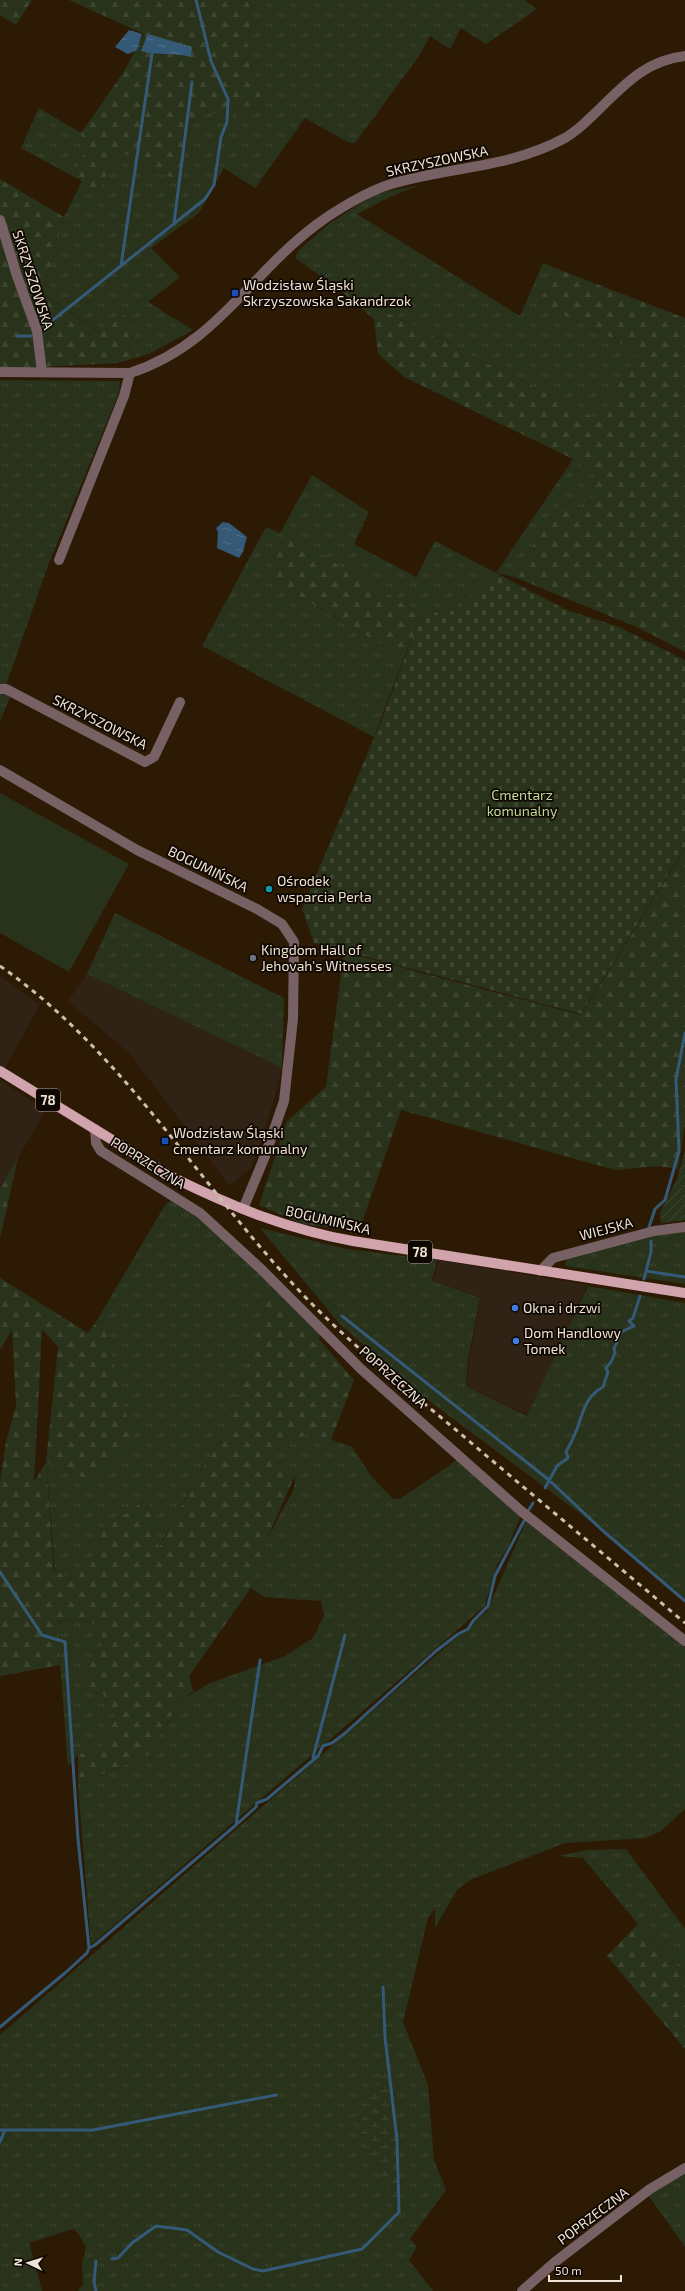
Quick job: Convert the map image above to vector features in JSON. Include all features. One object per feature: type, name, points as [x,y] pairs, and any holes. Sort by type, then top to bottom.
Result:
[{"type":"main road","name":"BOGUMIŃSKA","points":[[0,1071],[176,1179],[282,1225],[315,1234],[685,1293]]},
{"type":"street","name":"SKRZYSZOWSKA","points":[[0,372],[130,373],[165,359],[200,337],[316,224],[369,193],[406,180],[512,160],[540,150],[576,131],[644,69],[670,58],[685,56]]},
{"type":"street","name":"SKRZYSZOWSKA","points":[[0,220],[17,276],[37,331],[42,372]]},
{"type":"street","points":[[59,560],[124,396],[130,373]]},
{"type":"street","name":"SKRZYSZOWSKA","points":[[0,689],[6,689],[145,762],[154,758],[180,702]]},
{"type":"street","name":"BOGUMIŃSKA","points":[[0,770],[138,850],[257,909],[282,924],[294,942],[293,1019],[284,1100],[265,1156],[252,1182],[243,1209]]},
{"type":"street","name":"POPRZECZNA","points":[[95,1129],[96,1143],[101,1152],[200,1212],[361,1368],[521,1511],[685,1640]]},
{"type":"street","name":"WIEJSKA","points":[[540,1271],[553,1258],[654,1231],[685,1227]]},
{"type":"street","name":"POPRZECZNA","points":[[522,2291],[556,2262],[650,2190],[685,2168]]},
{"type":"shaded area","points":[[87,974],[282,1068],[272,1107],[251,1168],[230,1186],[130,1054],[68,1001]]},
{"type":"shaded area","points":[[0,976],[40,1005],[0,1076]]},
{"type":"shaded area","points":[[0,1080],[46,1110],[0,1189]]},
{"type":"shaded area","points":[[439,1260],[587,1285],[560,1348],[528,1415],[467,1386],[469,1360],[481,1298],[433,1280]]},
{"type":"green space","points":[[0,0],[32,0],[16,25],[0,15]]},
{"type":"green space","points":[[69,0],[247,0],[250,8],[251,21],[247,52],[248,59],[259,86],[261,100],[260,109],[237,104],[233,122],[206,110],[191,123],[179,180],[158,173],[118,150],[97,194],[85,195],[82,181],[74,177],[84,153],[81,133],[123,73],[144,34]]},
{"type":"green space","points":[[247,0],[524,0],[537,9],[486,44],[461,28],[450,49],[430,36],[419,56],[355,143],[348,142],[305,118],[255,188],[224,168],[199,213],[151,248],[180,277],[148,302],[193,330],[149,354],[135,358],[135,325],[124,316],[101,333],[43,293],[64,217],[82,181],[97,193],[118,150],[158,173],[179,180],[191,123],[206,110],[233,121],[237,104],[260,109],[261,101],[259,86],[248,59],[247,52],[251,14]]},
{"type":"green space","points":[[39,108],[81,133],[84,153],[74,177],[21,148]]},
{"type":"green space","points":[[0,179],[64,217],[43,293],[100,333],[124,315],[135,325],[135,358],[118,363],[0,369]]},
{"type":"green space","points":[[417,186],[390,197],[357,214],[520,316],[543,263],[555,268],[539,304],[597,330],[637,352],[600,421],[390,314],[347,287],[340,290],[295,258],[299,250],[330,223],[377,193]]},
{"type":"green space","points":[[555,268],[685,318],[685,652],[639,628],[514,577],[559,504],[585,510],[596,476],[573,459],[404,377],[378,354],[374,319],[340,290],[347,287],[390,314],[600,421],[636,352],[597,330],[539,304]]},
{"type":"green space","points":[[0,380],[120,381],[119,393],[49,563],[6,685],[0,684]]},
{"type":"green space","points":[[573,459],[596,476],[585,510],[559,504],[514,577],[496,573]]},
{"type":"green space","points":[[312,475],[369,512],[354,544],[416,577],[435,541],[496,573],[457,610],[421,614],[284,534],[268,578],[404,658],[374,737],[202,646],[266,527],[280,533]]},
{"type":"green space","points":[[284,533],[421,614],[404,658],[268,578]]},
{"type":"green space","name":"Cmentarz komunalny","points":[[496,573],[567,610],[619,627],[685,660],[685,848],[581,1014],[314,943],[302,909],[382,719],[421,614],[457,610]]},
{"type":"green space","points":[[0,692],[11,695],[0,721]]},
{"type":"green space","points":[[0,793],[129,864],[69,972],[0,933]]},
{"type":"green space","points":[[685,849],[685,1124],[678,1169],[658,1166],[615,1170],[401,1110],[359,1231],[302,1224],[259,1205],[287,1121],[326,1087],[344,952],[581,1015]]},
{"type":"green space","points":[[115,913],[284,998],[282,1068],[87,974]]},
{"type":"green space","points":[[685,1150],[685,1220],[661,1223],[660,1213],[677,1179]]},
{"type":"green space","points":[[18,1157],[0,1239],[0,1189]]},
{"type":"green space","points":[[175,1198],[253,1267],[320,1335],[319,1339],[270,1295],[226,1431],[199,1474],[158,1548],[147,1499],[104,1528],[93,1557],[72,1579],[55,1570],[46,1462],[73,1475],[104,1323],[96,1322],[165,1205]]},
{"type":"green space","points":[[260,1228],[347,1249],[437,1260],[432,1280],[480,1298],[468,1359],[466,1386],[527,1416],[588,1286],[685,1303],[685,1602],[590,1521],[408,1385],[338,1322]]},
{"type":"green space","points":[[685,1231],[685,1284],[565,1266],[566,1260],[595,1249],[655,1235]]},
{"type":"green space","points":[[0,1278],[88,1333],[96,1322],[104,1323],[135,1449],[109,1459],[99,1480],[73,1475],[46,1462],[54,1570],[72,1579],[93,1557],[104,1528],[147,1499],[159,1547],[199,1474],[226,1431],[270,1294],[319,1339],[354,1380],[331,1440],[310,1432],[277,1450],[278,1463],[295,1475],[266,1541],[251,1588],[189,1676],[193,1691],[181,1700],[148,1755],[78,1785],[78,1755],[105,1745],[115,1715],[103,1694],[84,1685],[91,1659],[104,1643],[98,1625],[75,1618],[58,1622],[60,1665],[0,1676],[0,1482],[6,1442],[16,1406],[12,1330],[0,1350]],"holes":[[[42,1329],[58,1347],[46,1462],[34,1482]]]},
{"type":"green space","points":[[310,1432],[352,1447],[372,1477],[393,1499],[400,1499],[457,1460],[520,1517],[508,1547],[497,1565],[485,1606],[91,1945],[78,1785],[148,1755],[181,1700],[210,1683],[285,1656],[313,1638],[324,1616],[321,1601],[264,1597],[251,1588],[249,1572],[294,1489],[295,1475],[278,1463],[277,1450]]},
{"type":"green space","points":[[526,1522],[685,1647],[685,1809],[661,1831],[646,1838],[565,1843],[470,1880],[457,1890],[435,1928],[435,1908],[428,1918],[403,2022],[428,2085],[434,2160],[446,2190],[410,2239],[417,2247],[409,2260],[433,2291],[78,2291],[83,2284],[82,2264],[86,2247],[78,2233],[73,2229],[29,2243],[42,2291],[0,2291],[0,2035],[487,1611]]},
{"type":"green space","points":[[75,1618],[98,1625],[104,1643],[91,1659],[103,1694],[115,1715],[105,1745],[78,1755],[68,1766],[57,1623]]},
{"type":"green space","points":[[626,1849],[685,1929],[685,1974],[638,1924],[583,1858],[559,1856],[586,1850]]},
{"type":"green space","points":[[638,1924],[685,1974],[685,2049],[607,1956]]},
{"type":"green space","points":[[391,2061],[401,2195],[394,2202],[353,2121]]},
{"type":"green space","points":[[685,2172],[685,2247],[648,2195]]},
{"type":"water","points":[[129,30],[142,34],[137,50],[128,54],[115,47]]},
{"type":"water","points":[[148,34],[192,47],[191,57],[141,51]]},
{"type":"water","points":[[223,522],[229,523],[247,537],[243,552],[239,558],[217,548],[218,532],[216,528]]},
{"type":"waterway","points":[[44,327],[205,199],[214,185],[221,137],[227,122],[228,99],[211,61],[196,0]]},
{"type":"waterway","points":[[121,266],[152,54]]},
{"type":"waterway","points":[[174,223],[192,82]]},
{"type":"waterway","points":[[17,336],[31,336]]},
{"type":"waterway","points":[[649,1227],[655,1209],[665,1200],[679,1151],[676,1079],[685,1033]]},
{"type":"waterway","points":[[644,1279],[651,1252],[651,1241]]},
{"type":"waterway","points":[[646,1271],[685,1277]]},
{"type":"waterway","points":[[545,1488],[557,1466],[568,1458],[566,1452],[575,1435],[586,1405],[593,1395],[603,1387],[608,1372],[606,1368],[611,1362],[615,1353],[614,1349],[621,1332],[634,1326],[629,1321],[633,1318],[640,1296]]},
{"type":"waterway","points":[[342,1316],[549,1480],[602,1530],[685,1601]]},
{"type":"waterway","points":[[528,1511],[533,1503]]},
{"type":"waterway","points":[[0,2027],[65,1973],[87,1953],[89,1948],[95,1945],[236,1825],[256,1807],[257,1803],[267,1799],[318,1756],[323,1746],[332,1743],[344,1734],[436,1651],[458,1634],[468,1629],[473,1621],[488,1606],[495,1576],[524,1521]]},
{"type":"waterway","points":[[0,1572],[42,1635],[65,1642],[78,1839],[89,1948]]},
{"type":"waterway","points":[[313,1758],[345,1635]]},
{"type":"waterway","points":[[236,1825],[260,1660]]},
{"type":"waterway","points":[[112,2259],[118,2258],[132,2243],[156,2226],[187,2230],[218,2252],[253,2269],[263,2271],[362,2249],[399,2212],[397,2140],[385,2037],[383,1987]]},
{"type":"waterway","points":[[0,2130],[93,2130],[276,2095]]},
{"type":"waterway","points":[[0,2142],[5,2130]]},
{"type":"waterway","points":[[96,2261],[94,2282],[96,2291]]},
{"type":"railway","points":[[0,966],[46,1002],[88,1042],[127,1084],[237,1219],[275,1264],[314,1306],[386,1372],[685,1623]]},
{"type":"place","name":"Wodzisław Śląski Skrzyszowska Sakandrzok","points":[[235,293]]},
{"type":"place","name":"Ośrodek wsparcia Perła","points":[[269,889]]},
{"type":"place","name":"Kingdom Hall of Jehovah's Witnesses","points":[[253,958]]},
{"type":"place","name":"Wodzisław Śląski cmentarz komunalny","points":[[165,1141]]},
{"type":"place","name":"Okna i drzwi","points":[[515,1308]]},
{"type":"place","name":"Dom Handlowy Tomek","points":[[516,1341]]}]
